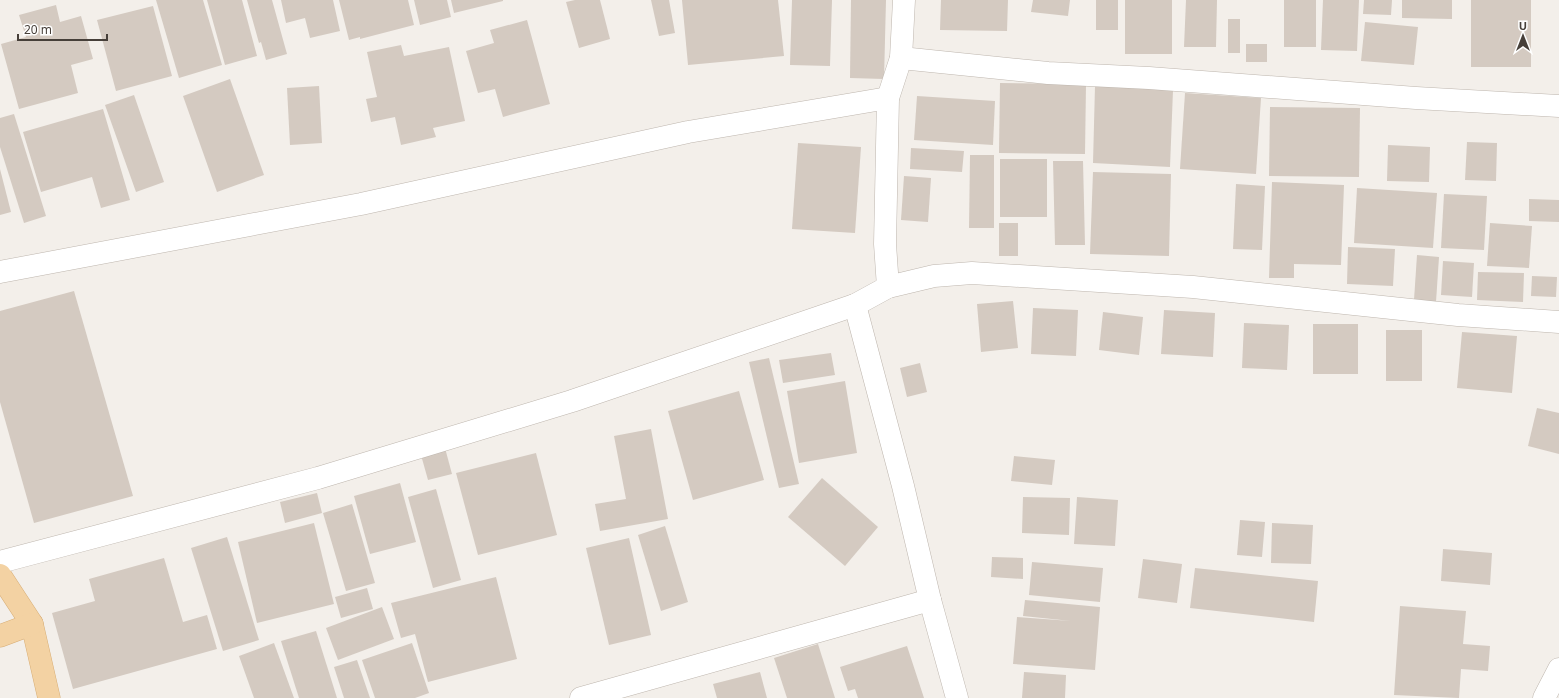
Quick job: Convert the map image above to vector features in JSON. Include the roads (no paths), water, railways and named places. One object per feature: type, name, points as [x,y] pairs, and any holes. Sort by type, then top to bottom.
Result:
[{"type":"main road","points":[[0,575],[32,624],[49,698]]},
{"type":"main road","points":[[0,636],[32,624]]},
{"type":"street","points":[[888,287],[885,244],[888,98],[901,58],[904,0]]},
{"type":"street","points":[[901,58],[1048,73],[1149,78],[1416,98],[1559,106]]},
{"type":"street","points":[[0,272],[360,204],[688,132],[888,98]]},
{"type":"street","points":[[0,562],[318,478],[572,401],[855,305],[888,287],[934,276],[972,273],[1193,287],[1458,315],[1559,322]]},
{"type":"street","points":[[855,305],[903,486],[930,600],[956,698]]},
{"type":"street","points":[[581,698],[930,600]]}]
